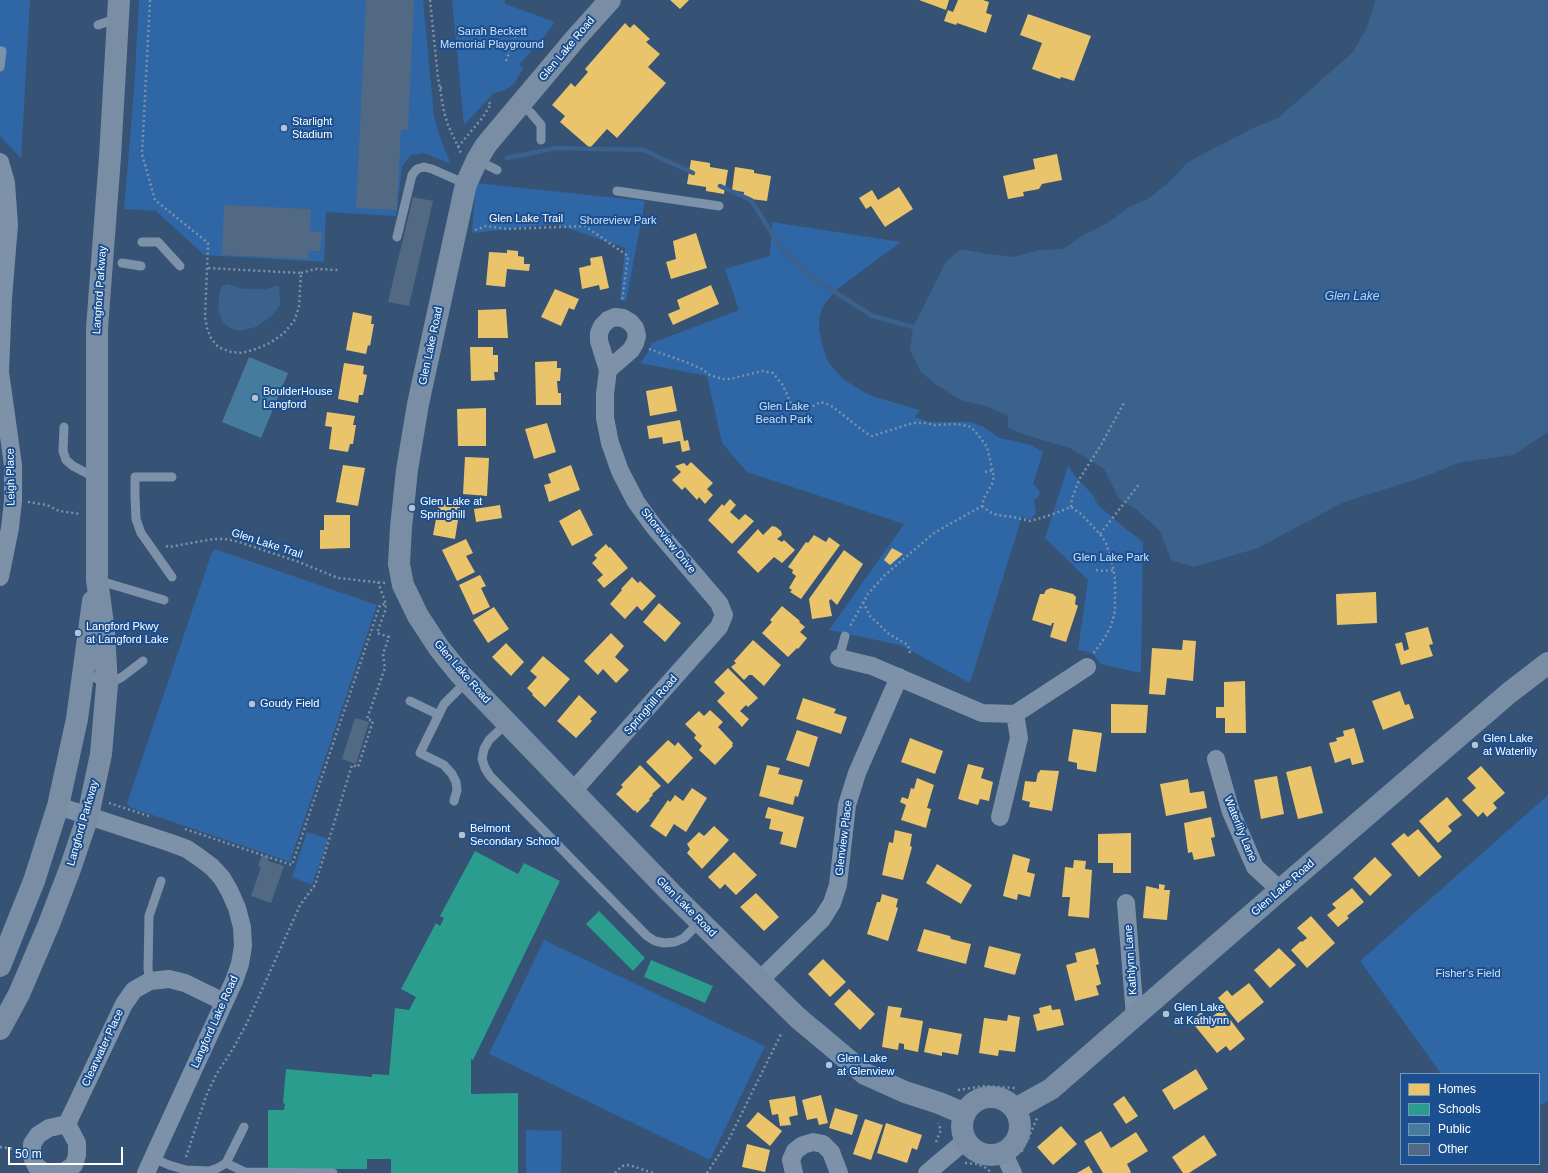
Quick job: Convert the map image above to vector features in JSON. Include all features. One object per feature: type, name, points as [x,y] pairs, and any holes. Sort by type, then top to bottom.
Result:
[{"type":"street","name":"Glen Lake Road","points":[[610,0],[520,104],[486,146],[471,171],[459,214],[417,411],[401,527],[399,564],[403,585],[418,616],[439,648],[467,681],[573,792],[798,1018],[865,1074],[905,1092],[939,1103],[965,1114]]},
{"type":"street","name":"Langford Parkway","points":[[0,1029],[19,994],[49,924],[70,869],[88,816],[101,754],[107,685],[104,631],[97,580],[97,328],[110,157],[112,14]]},
{"type":"street","name":"Leigh Place","points":[[0,162],[6,183],[9,225],[0,372],[10,435],[13,472],[10,528],[0,577]]},
{"type":"street","name":"Shoreview Drive","points":[[623,318],[615,317],[608,320],[602,326],[599,333],[599,341],[608,370],[605,394],[605,418],[610,443],[620,471],[636,502],[655,528],[720,603],[724,615]]},
{"type":"street","points":[[608,370],[636,344],[637,336],[635,328],[630,322],[623,318]]},
{"type":"street","name":"Langford Parkway","points":[[0,966],[34,881],[58,806],[77,719],[88,630],[97,580]]},
{"type":"street","name":"Springhill Road","points":[[573,792],[719,627],[724,615]]},
{"type":"street","points":[[839,658],[872,666],[982,713],[1015,714],[1087,667]]},
{"type":"street","name":"Glen Lake Road","points":[[1015,1109],[1051,1089],[1509,693],[1548,663]]},
{"type":"street","name":"Glenview Place","points":[[760,980],[822,919],[832,903],[838,885],[847,805],[857,773],[899,677]]},
{"type":"street","points":[[1000,817],[1019,738],[1015,714]]},
{"type":"street","name":"Waterlily Lane","points":[[1216,759],[1231,812],[1255,867],[1280,890]]},
{"type":"street","name":"Langford Lake Road","points":[[58,806],[187,849],[212,867],[222,878],[237,908],[242,927],[243,946],[238,970],[149,1165]]},
{"type":"street","name":"Kathlynn Lane","points":[[1126,903],[1135,1017]]},
{"type":"street","name":"Clearwater Place","points":[[67,1124],[124,1004],[134,990],[150,981],[160,979],[178,980],[224,1002]]},
{"type":"street","points":[[991,1097],[1007,1102],[1015,1109],[1018,1116],[1020,1130],[1015,1143],[1007,1150],[1013,1154],[995,1155],[981,1153],[971,1147],[966,1140],[962,1128],[965,1114],[974,1103],[991,1097]]},
{"type":"street","points":[[51,1173],[44,1172],[36,1166],[32,1157],[32,1144],[38,1135],[50,1128],[67,1124],[77,1143],[77,1155],[74,1165],[65,1171],[58,1173]]},
{"type":"street","points":[[927,1173],[966,1140]]},
{"type":"street","points":[[794,1173],[791,1160],[796,1151],[802,1145],[813,1142],[823,1144],[831,1152],[839,1173]]},
{"type":"street","points":[[1013,1154],[1013,1173]]},
{"type":"lane","points":[[0,51],[2,51],[0,67]]},
{"type":"lane","points":[[520,104],[532,113],[541,125],[541,140]]},
{"type":"lane","points":[[397,237],[412,175],[417,169],[424,167],[432,169],[471,171],[497,170]]},
{"type":"lane","points":[[617,191],[719,206]]},
{"type":"lane","points":[[142,242],[158,242],[180,266]]},
{"type":"lane","points":[[122,263],[141,266]]},
{"type":"lane","points":[[64,427],[63,451],[66,460],[73,466],[96,478]]},
{"type":"lane","points":[[172,477],[135,477],[135,489],[136,519],[141,533],[172,577]]},
{"type":"lane","points":[[97,580],[164,600]]},
{"type":"lane","points":[[839,658],[845,636]]},
{"type":"lane","points":[[84,671],[107,685],[122,677],[143,661]]},
{"type":"lane","points":[[454,801],[457,790],[456,782],[452,774],[444,765],[420,753],[444,704],[467,681]]},
{"type":"lane","points":[[410,701],[439,715]]},
{"type":"lane","points":[[507,722],[489,740],[484,749],[482,759],[495,781],[647,936],[655,941],[664,943],[675,942],[684,938],[701,922]]},
{"type":"lane","points":[[150,981],[148,969],[149,916],[161,881]]},
{"type":"lane","points":[[149,1165],[169,1165],[186,1170],[209,1171],[218,1168],[226,1163],[244,1127]]},
{"type":"lane","points":[[226,1163],[245,1172],[333,1173]]},
{"type":"path","points":[[150,0],[142,154],[155,200],[208,244],[204,317],[206,328],[218,347],[231,352],[242,353],[270,343],[284,333],[294,321],[300,307],[301,273]]},
{"type":"path","points":[[430,0],[444,112],[448,126],[458,148],[471,171]]},
{"type":"path","points":[[506,61],[515,36]]},
{"type":"path","points":[[440,88],[444,87]]},
{"type":"path","points":[[458,148],[483,117],[490,104],[487,101]]},
{"type":"path","name":"Glen Lake Trail","points":[[459,214],[463,225],[471,230],[486,226],[507,229],[585,226],[628,256],[622,302],[623,318]]},
{"type":"path","points":[[207,268],[301,273],[316,269],[338,270]]},
{"type":"path","points":[[636,344],[657,353],[686,362],[702,369],[710,375],[722,379],[762,371],[773,374],[782,384],[791,403],[796,407],[811,407],[821,402],[833,407],[872,436],[913,423],[934,425],[958,424],[971,427],[987,447],[994,477],[992,484],[984,498],[982,506],[940,530],[885,575],[868,594],[845,636]]},
{"type":"path","points":[[1071,508],[1076,487],[1080,478],[1125,401]]},
{"type":"path","points":[[985,472],[992,470]]},
{"type":"path","points":[[1100,534],[1140,483]]},
{"type":"path","points":[[982,506],[997,515],[1013,516],[1030,521],[1071,508],[1082,514],[1100,534],[1110,554],[1114,570],[1116,611],[1111,626],[1104,639],[1096,649],[1087,667]]},
{"type":"path","name":"Glen Lake Trail","points":[[164,546],[169,547],[213,539],[225,539],[239,542],[299,562],[338,578],[378,582],[386,604]]},
{"type":"path","points":[[1096,570],[1114,570]]},
{"type":"path","points":[[863,602],[870,616],[890,634],[908,645],[910,653]]},
{"type":"path","points":[[182,828],[292,865],[380,605],[386,604],[378,633],[389,637],[383,654],[384,668],[367,719],[373,721],[358,767],[352,765],[316,885],[300,905],[247,1023],[216,1075],[206,1096],[185,1160]]},
{"type":"path","points":[[108,803],[152,818]]},
{"type":"path","points":[[708,1173],[728,1141],[781,1034]]},
{"type":"path","points":[[951,1090],[984,1086],[1021,1087]]},
{"type":"path","points":[[1013,1154],[1022,1149],[1029,1137],[1037,1117]]},
{"type":"path","points":[[934,1119],[939,1124],[941,1130],[934,1147]]},
{"type":"path","points":[[0,1148],[19,1150]]},
{"type":"path","points":[[960,1163],[978,1164],[992,1173]]},
{"type":"path","points":[[615,1173],[622,1166],[629,1165],[653,1173]]},
{"type":"green space","points":[[0,0],[30,0],[21,158],[0,136]]},
{"type":"green space","name":"Starlight Stadium","points":[[139,0],[423,0],[434,116],[441,140],[451,164],[424,153],[411,155],[402,166],[396,216],[326,212],[324,262],[204,255],[156,211],[124,209],[134,91]]},
{"type":"green space","name":"Sarah Beckett Memorial Playground","points":[[452,0],[505,0],[505,4],[555,22],[519,65],[524,67],[514,84],[505,90],[494,93],[464,125]]},
{"type":"green space","name":"Shoreview Park","points":[[476,183],[645,201],[626,301],[620,300],[625,248],[556,224],[472,233]]},
{"type":"green space","name":"Glen Lake Beach Park","points":[[772,222],[901,242],[836,290],[822,309],[819,319],[819,329],[822,344],[828,362],[843,379],[875,397],[920,410],[915,417],[930,422],[970,422],[982,426],[1000,438],[1031,445],[1043,452],[1033,484],[1040,493],[1034,501],[1036,513],[1030,520],[1022,517],[970,683],[900,645],[829,630],[904,524],[747,472],[722,443],[707,376],[640,363],[647,354],[652,343],[739,310],[725,269],[770,256]]},
{"type":"green space","name":"Glen Lake Park","points":[[1068,466],[1075,476],[1093,495],[1098,505],[1143,542],[1141,673],[1100,664],[1094,655],[1089,652],[1078,650],[1088,580],[1045,538]]},
{"type":"green space","name":"Goudy Field","points":[[215,549],[377,605],[290,862],[129,807],[127,803],[212,552]]},
{"type":"green space","name":"Fisher's Field","points":[[1548,795],[1548,1101],[1540,1105],[1540,1073],[1440,1073],[1360,961]]},
{"type":"green space","points":[[307,832],[328,839],[312,885],[292,877]]},
{"type":"green space","points":[[544,940],[765,1046],[710,1160],[489,1054]]},
{"type":"green space","points":[[526,1130],[562,1131],[561,1173],[526,1173]]},
{"type":"water","name":"Glen Lake","points":[[1375,0],[1548,0],[1548,432],[1513,455],[1458,463],[1429,475],[1342,503],[1258,548],[1194,567],[1171,560],[1160,531],[1138,511],[1119,499],[1104,469],[1070,448],[1008,428],[1008,416],[986,406],[963,401],[936,385],[920,371],[910,350],[913,327],[945,263],[961,249],[1014,257],[1039,250],[1063,249],[1084,235],[1109,222],[1129,207],[1148,199],[1168,183],[1188,162],[1255,127],[1278,118],[1353,52],[1367,27]]},
{"type":"water","points":[[227,284],[244,289],[267,289],[277,285],[279,287],[280,305],[272,316],[256,327],[239,331],[232,329],[224,324],[218,311],[221,287]]},
{"type":"building: Homes","points":[[670,0],[689,0],[680,9]]},
{"type":"building: Homes","points":[[919,0],[949,0],[946,10]]},
{"type":"building: Homes","points":[[958,0],[983,0],[989,2],[986,13],[992,15],[986,33],[957,23],[956,25],[944,21],[948,10],[953,12]]},
{"type":"building: Homes","points":[[1028,14],[1091,36],[1074,81],[1061,77],[1060,79],[1032,69],[1042,43],[1020,35]]},
{"type":"building: Homes","points":[[625,23],[630,28],[634,24],[650,39],[646,42],[660,54],[648,67],[666,83],[617,138],[607,129],[590,148],[560,122],[565,116],[552,105],[571,83],[575,87],[588,72],[585,69]]},
{"type":"building: Homes","points":[[1057,154],[1062,180],[1042,184],[1039,189],[1023,192],[1024,196],[1008,199],[1003,176],[1035,169],[1033,159]]},
{"type":"building: Homes","points":[[691,160],[710,163],[710,167],[728,170],[724,194],[706,191],[706,187],[687,184]]},
{"type":"building: Homes","points":[[735,167],[754,170],[754,173],[771,176],[767,201],[743,198],[744,192],[732,190]]},
{"type":"building: Homes","points":[[899,187],[913,209],[885,227],[871,206],[866,209],[859,198],[872,190],[878,200]]},
{"type":"building: Homes","points":[[696,233],[707,268],[671,279],[666,262],[676,259],[673,241]]},
{"type":"building: Homes","points":[[507,250],[518,251],[518,256],[524,257],[524,264],[530,264],[529,271],[507,269],[505,287],[486,285],[489,252],[507,253]]},
{"type":"building: Homes","points":[[602,256],[609,288],[600,290],[599,285],[582,289],[579,268],[591,265],[590,258]]},
{"type":"building: Homes","points":[[711,285],[719,304],[673,325],[668,314],[680,309],[677,300]]},
{"type":"building: Homes","points":[[555,289],[579,299],[574,310],[569,308],[561,326],[541,317]]},
{"type":"building: Homes","points":[[506,309],[508,338],[478,338],[478,310]]},
{"type":"building: Homes","points":[[353,312],[372,316],[371,324],[374,324],[370,346],[368,345],[366,354],[346,350]]},
{"type":"building: Homes","points":[[470,347],[493,347],[493,355],[498,355],[498,372],[494,372],[495,380],[471,381]]},
{"type":"building: Homes","points":[[557,361],[557,368],[561,368],[560,381],[557,381],[558,393],[561,393],[561,405],[536,405],[535,362]]},
{"type":"building: Homes","points":[[344,363],[364,366],[363,374],[367,375],[363,395],[359,395],[358,403],[338,399]]},
{"type":"building: Homes","points":[[672,386],[677,411],[650,416],[646,391]]},
{"type":"building: Homes","points":[[486,408],[486,446],[458,446],[457,409]]},
{"type":"building: Homes","points":[[327,412],[355,416],[353,425],[356,425],[353,444],[350,444],[348,452],[329,449],[332,427],[325,426]]},
{"type":"building: Homes","points":[[680,420],[684,441],[688,440],[690,450],[682,452],[680,441],[663,444],[662,437],[649,439],[647,426]]},
{"type":"building: Homes","points":[[547,423],[556,452],[534,459],[525,429]]},
{"type":"building: Homes","points":[[465,457],[489,458],[487,496],[463,494]]},
{"type":"building: Homes","points":[[691,462],[713,483],[707,489],[713,495],[705,504],[699,497],[697,500],[685,487],[682,490],[672,480],[681,472],[675,466],[684,463],[687,466]]},
{"type":"building: Homes","points":[[343,465],[365,468],[358,506],[336,502]]},
{"type":"building: Homes","points":[[571,465],[580,490],[549,502],[544,485],[551,483],[548,474]]},
{"type":"building: Homes","points":[[730,499],[736,505],[730,512],[739,520],[745,514],[754,521],[732,544],[708,520],[722,504],[724,506]]},
{"type":"building: Homes","points":[[439,503],[460,507],[455,539],[433,535]]},
{"type":"building: Homes","points":[[500,505],[502,518],[476,522],[474,509]]},
{"type":"building: Homes","points":[[580,509],[593,535],[572,546],[559,521]]},
{"type":"building: Homes","points":[[324,515],[350,515],[350,548],[320,549],[320,530],[324,530]]},
{"type":"building: Homes","points":[[772,526],[781,531],[782,535],[777,539],[782,542],[784,540],[795,550],[782,563],[774,557],[758,573],[737,552],[758,529],[763,535]]},
{"type":"building: Homes","points":[[814,535],[826,542],[829,537],[840,545],[801,599],[790,592],[792,590],[789,588],[796,576],[792,573],[793,570],[788,567],[806,542],[808,543]]},
{"type":"building: Homes","points":[[466,539],[473,553],[466,556],[475,572],[457,581],[442,550]]},
{"type":"building: Homes","points":[[606,544],[628,568],[604,588],[597,580],[603,575],[592,563],[597,558],[594,555]]},
{"type":"building: Homes","points":[[892,548],[903,554],[890,565],[884,560]]},
{"type":"building: Homes","points":[[844,550],[863,564],[837,605],[831,599],[829,601],[832,616],[812,619],[809,599]]},
{"type":"building: Homes","points":[[480,575],[486,586],[481,588],[490,607],[473,615],[459,585]]},
{"type":"building: Homes","points":[[632,577],[638,583],[640,581],[656,596],[642,611],[637,606],[625,619],[610,604]]},
{"type":"building: Homes","points":[[1051,588],[1073,594],[1076,597],[1075,604],[1078,606],[1066,642],[1050,637],[1054,623],[1052,623],[1051,626],[1032,620],[1040,594],[1044,594],[1046,590]]},
{"type":"building: Homes","points":[[1376,592],[1377,623],[1337,625],[1336,594]]},
{"type":"building: Homes","points":[[659,603],[681,623],[665,642],[643,622]]},
{"type":"building: Homes","points":[[782,606],[805,627],[800,632],[807,638],[798,649],[797,648],[788,657],[762,633],[772,622],[770,620]]},
{"type":"building: Homes","points":[[494,607],[509,629],[488,643],[473,620]]},
{"type":"building: Homes","points":[[1428,627],[1433,644],[1429,645],[1433,656],[1401,665],[1395,644],[1402,642],[1404,651],[1409,649],[1405,633]]},
{"type":"building: Homes","points":[[611,633],[624,646],[615,657],[629,670],[616,683],[603,669],[598,675],[584,661]]},
{"type":"building: Homes","points":[[753,640],[781,665],[764,686],[752,675],[749,675],[744,680],[731,667],[736,663],[734,661]]},
{"type":"building: Homes","points":[[1183,640],[1196,641],[1193,681],[1167,678],[1165,695],[1149,694],[1152,648],[1182,650]]},
{"type":"building: Homes","points":[[506,643],[524,662],[511,676],[492,657]]},
{"type":"building: Homes","points":[[543,656],[570,679],[545,707],[527,688],[537,677],[530,671]]},
{"type":"building: Homes","points":[[728,668],[758,698],[748,707],[746,705],[740,711],[749,719],[742,727],[717,701],[725,693],[714,682]]},
{"type":"building: Homes","points":[[1245,681],[1246,733],[1225,733],[1225,718],[1216,718],[1216,707],[1224,707],[1224,682]]},
{"type":"building: Homes","points":[[1400,691],[1405,705],[1409,704],[1414,718],[1383,730],[1372,701]]},
{"type":"building: Homes","points":[[579,695],[597,712],[590,719],[592,721],[576,738],[557,721]]},
{"type":"building: Homes","points":[[803,698],[836,709],[834,713],[847,717],[841,734],[796,719]]},
{"type":"building: Homes","points":[[1111,704],[1148,705],[1146,733],[1111,733]]},
{"type":"building: Homes","points":[[710,710],[723,722],[718,727],[733,743],[733,746],[715,765],[699,750],[702,746],[694,738],[696,735],[685,724],[699,711],[704,716]]},
{"type":"building: Homes","points":[[1354,728],[1364,762],[1352,765],[1350,758],[1335,763],[1329,743],[1337,741],[1336,738],[1344,736],[1343,731]]},
{"type":"building: Homes","points":[[1073,729],[1102,733],[1096,772],[1077,769],[1077,763],[1068,761]]},
{"type":"building: Homes","points":[[797,730],[818,737],[809,767],[786,760]]},
{"type":"building: Homes","points":[[910,738],[943,751],[935,774],[901,762]]},
{"type":"building: Homes","points":[[668,740],[675,746],[678,742],[693,758],[668,784],[646,762]]},
{"type":"building: Homes","points":[[968,764],[984,768],[981,778],[993,782],[989,801],[980,799],[978,805],[958,799]]},
{"type":"building: Homes","points":[[640,765],[661,786],[652,794],[653,795],[649,799],[650,800],[637,813],[616,794],[623,787],[621,785]]},
{"type":"building: Homes","points":[[767,765],[780,768],[778,774],[803,780],[798,797],[795,796],[793,805],[759,796]]},
{"type":"building: Homes","points":[[1311,766],[1323,813],[1298,819],[1286,772]]},
{"type":"building: Homes","points":[[1481,766],[1505,793],[1493,803],[1497,808],[1487,817],[1483,812],[1478,817],[1462,800],[1476,788],[1467,778]]},
{"type":"building: Homes","points":[[1040,770],[1059,771],[1052,811],[1029,807],[1030,802],[1022,800],[1025,781],[1036,782],[1038,772],[1039,773]]},
{"type":"building: Homes","points":[[1277,776],[1284,814],[1261,819],[1254,780]]},
{"type":"building: Homes","points":[[917,778],[934,785],[927,808],[931,809],[926,828],[901,820],[906,805],[900,802],[902,797],[908,799],[911,788],[914,789]]},
{"type":"building: Homes","points":[[1188,779],[1190,793],[1204,791],[1207,808],[1166,816],[1160,784]]},
{"type":"building: Homes","points":[[692,788],[707,798],[686,832],[674,824],[666,837],[650,826],[668,800],[670,802],[675,795],[683,801]]},
{"type":"building: Homes","points":[[1447,797],[1462,815],[1448,826],[1452,831],[1438,843],[1419,821]]},
{"type":"building: Homes","points":[[768,807],[804,817],[796,848],[780,844],[783,832],[769,829],[771,819],[765,818]]},
{"type":"building: Homes","points":[[1211,817],[1215,837],[1211,838],[1215,856],[1194,860],[1192,852],[1188,853],[1184,823]]},
{"type":"building: Homes","points":[[714,826],[729,840],[702,869],[687,853],[690,849],[687,844],[699,832],[704,836]]},
{"type":"building: Homes","points":[[1418,829],[1442,857],[1419,877],[1391,844],[1404,833],[1408,837]]},
{"type":"building: Homes","points":[[895,830],[912,834],[910,846],[912,847],[903,880],[882,875],[889,842],[893,843]]},
{"type":"building: Homes","points":[[1131,833],[1131,873],[1113,873],[1113,863],[1098,863],[1098,834]]},
{"type":"building: Homes","points":[[734,852],[757,875],[736,895],[725,884],[720,889],[708,877]]},
{"type":"building: Homes","points":[[1013,854],[1030,859],[1027,872],[1035,874],[1030,897],[1018,894],[1017,900],[1003,896]]},
{"type":"building: Homes","points":[[1375,857],[1392,875],[1370,896],[1353,878]]},
{"type":"building: Homes","points":[[1074,860],[1086,861],[1085,869],[1092,870],[1089,918],[1068,916],[1070,897],[1062,897],[1065,867],[1073,868]]},
{"type":"building: Homes","points":[[937,864],[972,885],[961,904],[926,883]]},
{"type":"building: Homes","points":[[1159,884],[1165,885],[1164,890],[1170,890],[1167,920],[1143,918],[1146,886],[1159,889]]},
{"type":"building: Homes","points":[[1352,888],[1364,902],[1347,916],[1349,918],[1338,927],[1327,915],[1336,908],[1332,904]]},
{"type":"building: Homes","points":[[756,893],[779,917],[764,931],[740,907]]},
{"type":"building: Homes","points":[[882,894],[898,899],[896,907],[898,908],[888,941],[867,934],[877,902],[880,902]]},
{"type":"building: Homes","points":[[1311,916],[1335,943],[1307,968],[1291,950],[1307,938],[1297,928]]},
{"type":"building: Homes","points":[[924,929],[950,936],[951,939],[971,944],[966,964],[917,951]]},
{"type":"building: Homes","points":[[989,946],[1021,954],[1015,975],[984,967]]},
{"type":"building: Homes","points":[[1095,948],[1099,964],[1096,965],[1101,984],[1096,986],[1099,995],[1075,1001],[1066,965],[1077,962],[1075,953]]},
{"type":"building: Homes","points":[[1279,948],[1296,965],[1270,988],[1254,970]]},
{"type":"building: Homes","points":[[823,959],[846,982],[830,997],[808,974]]},
{"type":"building: Homes","points":[[1249,983],[1264,1002],[1238,1023],[1218,998],[1227,990],[1232,996]]},
{"type":"building: Homes","points":[[849,989],[875,1014],[860,1030],[834,1004]]},
{"type":"building: Homes","points":[[1051,1005],[1052,1010],[1060,1009],[1064,1025],[1037,1031],[1033,1015],[1040,1013],[1039,1008]]},
{"type":"building: Homes","points":[[888,1006],[902,1008],[900,1017],[923,1021],[918,1052],[904,1049],[904,1044],[899,1043],[898,1050],[882,1047]]},
{"type":"building: Homes","points":[[1222,1009],[1245,1039],[1230,1051],[1226,1046],[1217,1053],[1191,1021],[1201,1012],[1208,1020]]},
{"type":"building: Homes","points":[[1008,1015],[1020,1017],[1015,1052],[999,1050],[998,1056],[979,1053],[984,1018],[1007,1021]]},
{"type":"building: Homes","points":[[929,1028],[962,1034],[958,1055],[942,1052],[942,1056],[924,1052]]},
{"type":"building: Homes","points":[[1196,1069],[1208,1089],[1174,1110],[1162,1090]]},
{"type":"building: Homes","points":[[821,1095],[828,1123],[819,1125],[817,1118],[807,1120],[802,1100]]},
{"type":"building: Homes","points":[[795,1096],[798,1115],[789,1117],[791,1125],[780,1126],[778,1114],[772,1115],[769,1100]]},
{"type":"building: Homes","points":[[1124,1096],[1138,1116],[1126,1124],[1113,1104]]},
{"type":"building: Homes","points":[[835,1108],[858,1115],[852,1135],[829,1128]]},
{"type":"building: Homes","points":[[758,1112],[782,1131],[770,1146],[746,1126]]},
{"type":"building: Homes","points":[[865,1119],[883,1125],[871,1160],[853,1154]]},
{"type":"building: Homes","points":[[886,1123],[922,1135],[917,1150],[912,1148],[907,1163],[877,1153]]},
{"type":"building: Homes","points":[[1061,1126],[1077,1144],[1053,1165],[1037,1147]]},
{"type":"building: Homes","points":[[1101,1131],[1111,1148],[1136,1132],[1148,1151],[1127,1164],[1131,1172],[1130,1173],[1103,1173],[1084,1141]]},
{"type":"building: Homes","points":[[1204,1135],[1217,1155],[1189,1173],[1183,1173],[1172,1157]]},
{"type":"building: Homes","points":[[747,1144],[770,1150],[765,1172],[742,1167]]},
{"type":"building: Homes","points":[[1089,1166],[1093,1173],[1077,1173]]},
{"type":"building: Schools","points":[[475,851],[518,874],[524,863],[560,881],[473,1060],[471,1059],[471,1094],[518,1093],[518,1173],[391,1173],[391,1159],[367,1159],[367,1169],[268,1169],[268,1110],[284,1110],[285,1104],[283,1103],[286,1069],[372,1077],[372,1074],[389,1075],[395,1008],[409,1010],[416,997],[401,989],[436,923],[440,926],[444,918],[440,916]]},
{"type":"building: Schools","points":[[599,911],[645,958],[633,971],[586,924]]},
{"type":"building: Schools","points":[[651,960],[713,986],[705,1003],[644,977]]},
{"type":"building: Public","name":"BoulderHouse Langford","points":[[249,357],[288,373],[261,438],[222,422]]},
{"type":"building: Other","points":[[366,0],[414,0],[408,130],[401,130],[397,210],[356,208]]},
{"type":"building: Other","points":[[413,197],[433,201],[409,306],[388,302]]},
{"type":"building: Other","points":[[224,205],[311,209],[310,231],[322,232],[320,251],[309,251],[308,259],[222,255]]},
{"type":"building: Other","points":[[355,718],[369,722],[356,764],[342,759]]},
{"type":"building: Other","points":[[262,855],[269,857],[268,861],[284,866],[271,903],[251,896],[261,867],[258,866]]},
{"type":"waterway","points":[[507,158],[556,148],[644,150],[693,173]]},
{"type":"waterway","points":[[720,186],[751,200],[783,251],[814,279],[873,316],[913,327]]},
{"type":"place","name":"Starlight Stadium","points":[[284,128]]},
{"type":"place","name":"BoulderHouse Langford","points":[[255,398]]},
{"type":"place","name":"Glen Lake at Springhill","points":[[412,508]]},
{"type":"place","name":"Langford Pkwy at Langford Lake","points":[[78,633]]},
{"type":"place","name":"Goudy Field","points":[[252,704]]},
{"type":"place","name":"Glen Lake at Waterlily","points":[[1475,745]]},
{"type":"place","name":"Belmont Secondary School","points":[[462,835]]},
{"type":"place","name":"Glen Lake at Kathlynn","points":[[1166,1014]]},
{"type":"place","name":"Glen Lake at Glenview","points":[[829,1065]]}]
